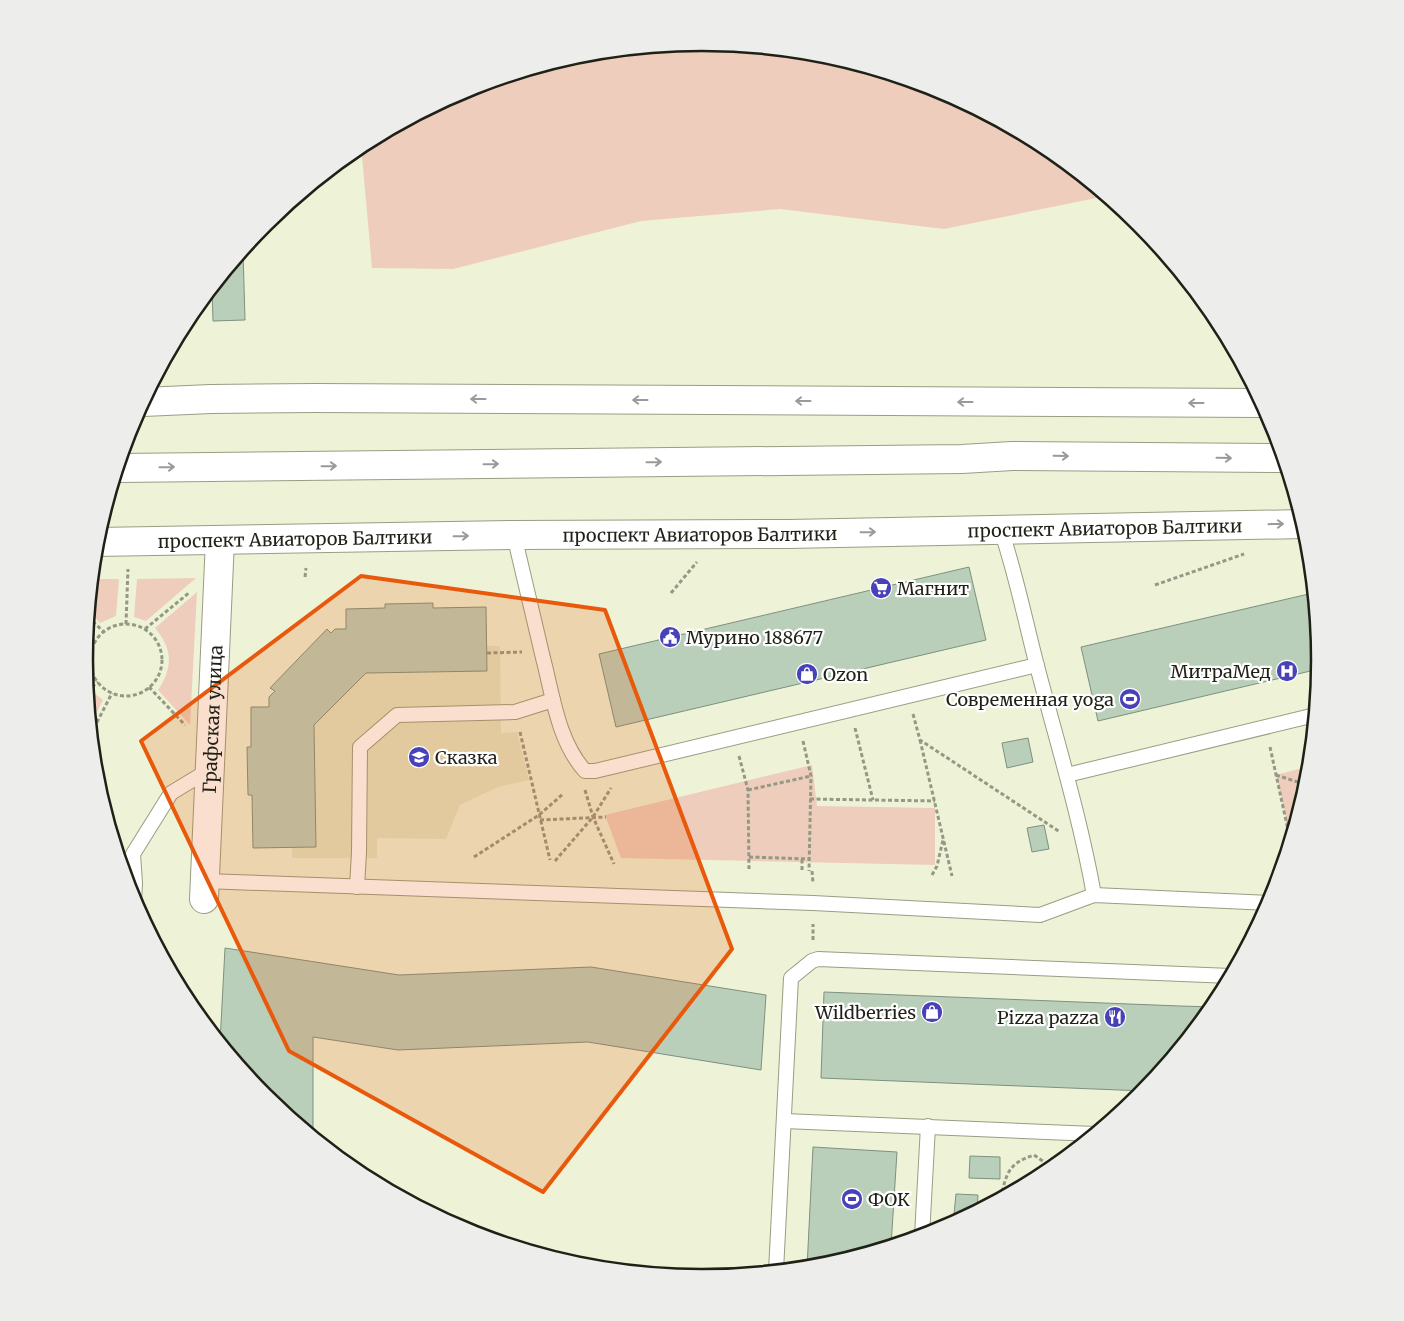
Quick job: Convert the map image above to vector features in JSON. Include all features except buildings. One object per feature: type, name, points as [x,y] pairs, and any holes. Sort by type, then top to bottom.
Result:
[{"type":"street","points":[[151,402],[335,398],[1254,404]]},
{"type":"street","points":[[124,468],[962,459],[1012,456],[1276,458]]},
{"type":"street","name":"проспект Авиаторов Балтики","points":[[104,542],[514,535],[788,534],[1295,524]]},
{"type":"street","name":"Графская улица","points":[[204,890],[220,540]]},
{"type":"lane","points":[[1001,530],[1010,556],[1067,774],[1094,895]]},
{"type":"lane","points":[[514,535],[553,700],[566,743],[576,761],[586,771],[603,769],[1037,665]]},
{"type":"lane","points":[[358,887],[360,747],[397,715],[515,712],[553,700]]},
{"type":"lane","points":[[1067,774],[1308,717]]},
{"type":"lane","points":[[135,883],[133,854],[171,793],[210,770]]},
{"type":"lane","points":[[204,890],[358,887],[813,903],[1040,915],[1094,895],[1261,904]]},
{"type":"lane","points":[[776,1265],[791,978],[812,961],[818,959],[1223,976]]},
{"type":"lane","points":[[784,1121],[1086,1134]]},
{"type":"lane","points":[[922,1228],[928,1126]]},
{"type":"path","points":[[1155,585],[1249,552]]},
{"type":"path","points":[[670,593],[697,562]]},
{"type":"path","points":[[305,577],[306,568]]},
{"type":"path","points":[[126,624],[128,570]]},
{"type":"path","points":[[145,629],[195,588]]},
{"type":"path","points":[[94,623],[104,632]]},
{"type":"path","points":[[93,647],[96,641],[111,627],[126,624],[137,625],[145,629],[159,644],[162,657],[160,671],[154,682],[145,691],[134,695],[112,693],[98,682],[93,672]]},
{"type":"path","points":[[487,653],[527,652]]},
{"type":"path","points":[[94,686],[98,682]]},
{"type":"path","points":[[149,687],[188,728]]},
{"type":"path","points":[[96,724],[112,693]]},
{"type":"path","points":[[908,696],[952,876]]},
{"type":"path","points":[[849,710],[873,800]]},
{"type":"path","points":[[519,730],[550,860]]},
{"type":"path","points":[[920,740],[1063,834]]},
{"type":"path","points":[[1268,741],[1288,826]]},
{"type":"path","points":[[1276,775],[1299,782]]},
{"type":"path","points":[[749,869],[748,790],[811,776],[809,871]]},
{"type":"path","points":[[555,861],[593,818],[615,782]]},
{"type":"path","points":[[585,789],[593,818],[614,864]]},
{"type":"path","points":[[474,857],[539,815],[563,794]]},
{"type":"path","points":[[810,799],[935,801]]},
{"type":"path","points":[[540,820],[606,817]]},
{"type":"path","points":[[932,875],[937,866],[943,839]]},
{"type":"path","points":[[749,857],[810,859]]},
{"type":"path","points":[[802,859],[802,870]]},
{"type":"path","points":[[1003,1190],[1005,1179],[1011,1168],[1022,1159],[1034,1155],[1045,1163]]},
{"type":"highlighted area","points":[[361,576],[605,610],[732,949],[543,1192],[289,1051],[141,741]]},
{"type":"shaded area","points":[[702,51],[742,53],[782,56],[860,72],[935,98],[971,114],[1007,133],[1040,154],[1098,198],[944,229],[780,209],[641,221],[453,269],[372,268],[362,155],[397,133],[469,98],[544,72],[622,56]]},
{"type":"shaded area","points":[[196,578],[146,621],[134,617],[137,579]]},
{"type":"shaded area","points":[[98,579],[119,579],[116,616],[100,623],[94,617]]},
{"type":"shaded area","points":[[197,592],[190,725],[158,690],[166,674],[169,659],[165,643],[155,628]]},
{"type":"shaded area","name":"Сказка","points":[[487,646],[500,646],[501,733],[517,732],[529,780],[498,787],[460,805],[446,839],[377,838],[377,858],[292,858],[292,847],[316,846],[314,725],[366,673],[487,671]]},
{"type":"shaded area","points":[[94,693],[103,700],[95,715]]},
{"type":"shaded area","points":[[812,765],[817,806],[935,808],[935,865],[621,858],[605,815]]},
{"type":"shaded area","points":[[1302,768],[1289,823],[1287,823],[1276,775]]},
{"type":"place","name":"Магнит","points":[[881,588]]},
{"type":"place","name":"Мурино 188677","points":[[670,637]]},
{"type":"place","name":"МитраМед","points":[[1287,671]]},
{"type":"place","name":"Ozon","points":[[807,674]]},
{"type":"place","name":"Современная yoga","points":[[1130,699]]},
{"type":"place","name":"Сказка","points":[[419,757]]},
{"type":"place","name":"Wildberries","points":[[932,1012]]},
{"type":"place","name":"Pizza pazza","points":[[1115,1017]]},
{"type":"place","name":"ФОК","points":[[852,1199]]}]
